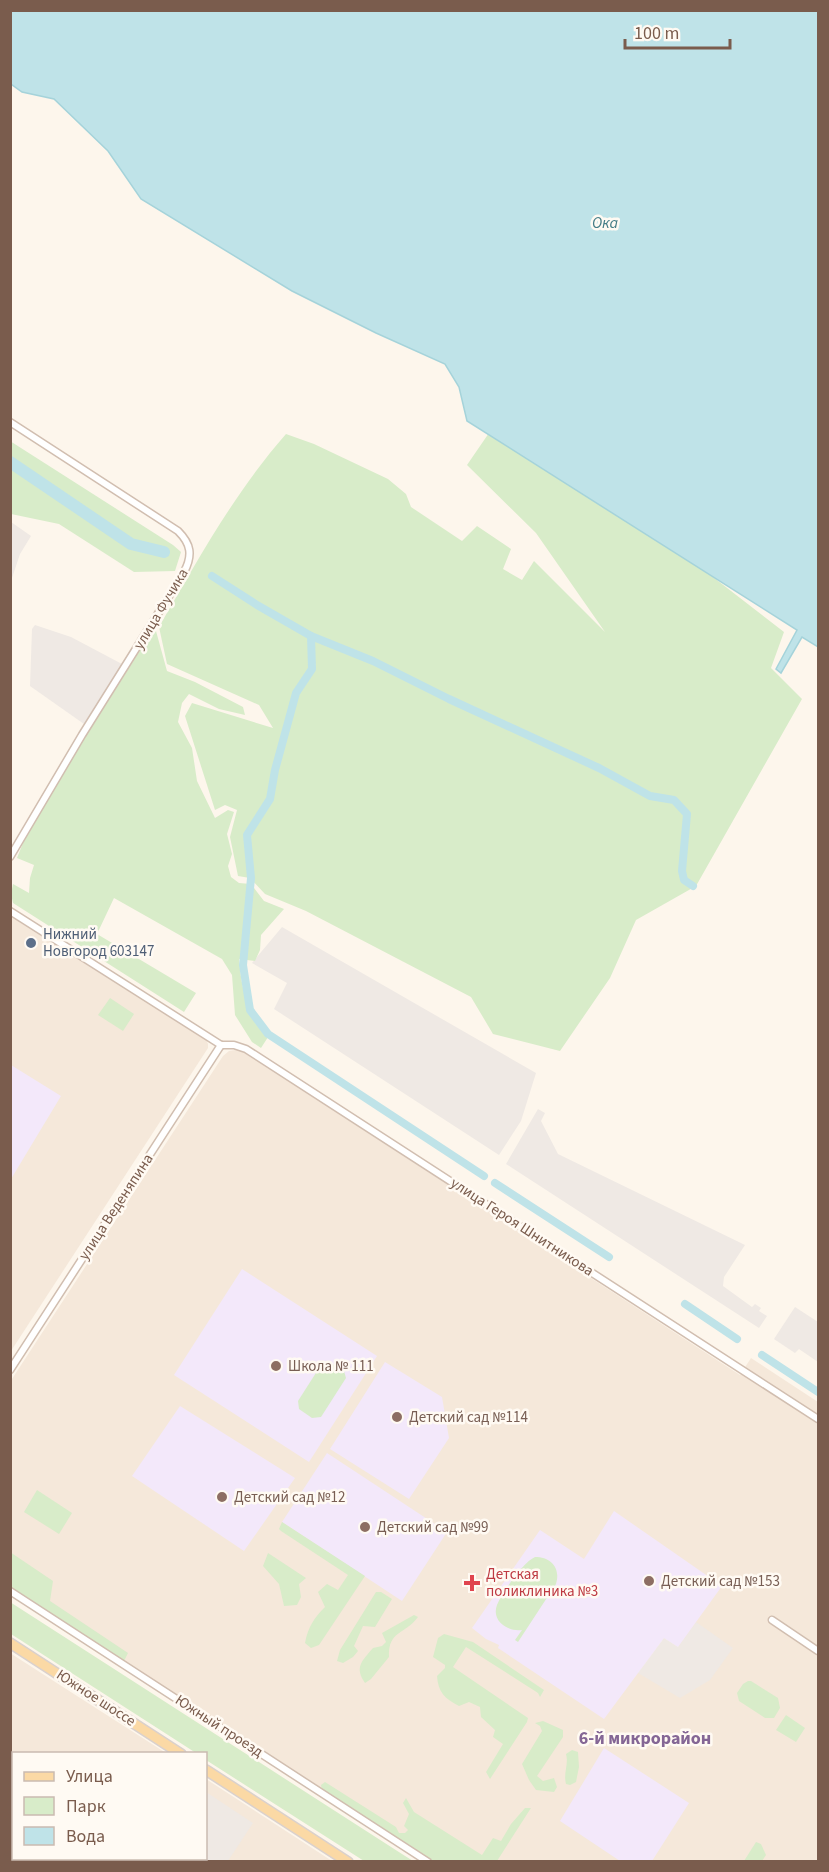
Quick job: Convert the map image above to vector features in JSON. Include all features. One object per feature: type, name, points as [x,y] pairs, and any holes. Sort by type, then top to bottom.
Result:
[{"type":"main road","name":"Южное шоссе","points":[[10,1643],[177,1752]]},
{"type":"main road","points":[[207,1771],[348,1862]]},
{"type":"street","name":"улица Фучика","points":[[10,422],[178,531],[185,538],[190,554],[184,572],[82,735],[10,857]]},
{"type":"street","name":"улица Героя Шнитникова","points":[[10,911],[221,1045],[234,1045],[246,1049],[819,1419]]},
{"type":"street","name":"улица Веденяпина","points":[[10,1370],[221,1045]]},
{"type":"street","name":"Южный проезд","points":[[10,1591],[428,1862]]},
{"type":"street","points":[[772,1620],[819,1651]]},
{"type":"shaded area","points":[[11,522],[31,536],[20,554],[11,581]]},
{"type":"shaded area","points":[[35,625],[71,637],[122,664],[84,724],[30,686],[32,629]]},
{"type":"shaded area","points":[[11,915],[206,1039],[208,1048],[11,1351]]},
{"type":"shaded area","points":[[282,927],[536,1073],[521,1121],[499,1155],[274,1009],[287,983],[252,963]]},
{"type":"shaded area","points":[[229,1051],[242,1051],[740,1375],[751,1358],[818,1402],[818,1861],[426,1861],[11,1589],[10,1382],[223,1056]],"holes":[[[664,1638],[678,1647],[639,1673]]]},
{"type":"shaded area","points":[[11,1065],[61,1096],[11,1179]]},
{"type":"shaded area","points":[[538,1109],[545,1113],[541,1121],[558,1154],[745,1245],[724,1277],[723,1286],[752,1307],[755,1304],[761,1308],[759,1311],[767,1316],[759,1328],[506,1164]]},
{"type":"shaded area","name":"Школа № 111","points":[[242,1269],[377,1356],[309,1462],[174,1375]]},
{"type":"shaded area","points":[[795,1307],[818,1322],[818,1362],[799,1349],[795,1353],[774,1339]]},
{"type":"shaded area","name":"Детский сад №114","points":[[385,1362],[442,1397],[449,1438],[409,1499],[330,1449]]},
{"type":"shaded area","name":"Детский сад №12","points":[[180,1406],[295,1478],[244,1551],[132,1476]]},
{"type":"shaded area","name":"Детский сад №99","points":[[327,1453],[447,1532],[402,1601],[282,1522]]},
{"type":"shaded area","points":[[614,1511],[722,1586],[678,1647],[664,1638],[604,1719],[472,1628],[540,1530],[584,1559]]},
{"type":"shaded area","points":[[696,1622],[733,1648],[710,1680],[680,1698],[638,1673],[664,1638],[678,1647]]},
{"type":"shaded area","points":[[10,1653],[164,1752],[12,1752],[12,1860],[207,1860],[207,1780],[332,1861],[11,1861]]},
{"type":"shaded area","points":[[604,1748],[689,1803],[652,1861],[620,1861],[560,1821]]},
{"type":"shaded area","points":[[207,1793],[253,1823],[228,1861],[192,1860],[207,1860]]},
{"type":"shaded area","points":[[164,1860],[165,1861],[69,1861]]},
{"type":"green space","points":[[502,414],[784,632],[771,668],[802,699],[696,886],[636,920],[610,978],[560,1051],[493,1034],[471,997],[306,911],[265,894],[250,878],[238,876],[230,837],[237,810],[225,805],[215,810],[185,716],[192,703],[273,728],[259,705],[167,664],[159,627],[233,503],[286,434],[314,444],[388,479],[406,494],[411,507],[462,541],[477,526],[511,549],[503,569],[522,580],[534,561],[605,632],[536,533],[467,465]]},
{"type":"green space","points":[[10,441],[173,545],[181,552],[175,571],[134,572],[59,524],[11,514]]},
{"type":"green space","points":[[156,631],[167,671],[195,682],[243,707],[245,715],[219,709],[189,694],[182,703],[178,722],[192,748],[197,781],[215,818],[228,810],[234,812],[227,834],[232,854],[228,866],[231,877],[239,883],[251,884],[264,901],[284,909],[261,935],[260,950],[255,961],[239,959],[244,991],[250,1008],[270,1034],[261,1048],[252,1042],[235,1015],[232,975],[222,959],[114,898],[97,934],[196,993],[184,1012],[13,903],[11,894],[13,884],[29,893],[34,865],[17,858],[31,823],[151,633]]},
{"type":"green space","points":[[110,998],[134,1014],[123,1031],[98,1015]]},
{"type":"green space","points":[[329,1362],[344,1371],[346,1378],[321,1417],[312,1418],[299,1409],[298,1401],[321,1365]]},
{"type":"green space","points":[[37,1490],[72,1513],[59,1534],[24,1512]]},
{"type":"green space","points":[[282,1522],[365,1576],[319,1645],[311,1648],[305,1643],[308,1632],[325,1607],[318,1592],[327,1584],[338,1590],[348,1575],[281,1531],[279,1529]]},
{"type":"green space","points":[[10,1552],[53,1581],[50,1601],[128,1653],[123,1663],[11,1589]]},
{"type":"green space","points":[[268,1553],[306,1578],[299,1584],[301,1597],[297,1605],[284,1606],[279,1584],[263,1566]]},
{"type":"green space","points":[[535,1557],[546,1559],[553,1564],[557,1573],[556,1584],[518,1642],[515,1640],[522,1630],[511,1629],[502,1624],[496,1616],[497,1605],[513,1578]]},
{"type":"green space","points":[[376,1592],[381,1592],[392,1599],[375,1627],[363,1626],[354,1646],[358,1651],[353,1657],[343,1663],[337,1661],[340,1650]]},
{"type":"green space","points":[[10,1602],[413,1861],[364,1861],[207,1761],[207,1752],[194,1752],[11,1634]]},
{"type":"green space","points":[[414,1615],[418,1617],[394,1637],[389,1648],[389,1657],[365,1683],[360,1673],[361,1664],[373,1648],[382,1646],[386,1642],[382,1633]]},
{"type":"green space","points":[[444,1634],[473,1642],[544,1690],[540,1697],[538,1693],[466,1647],[453,1667],[528,1718],[490,1779],[486,1772],[503,1744],[493,1737],[495,1730],[481,1717],[480,1707],[469,1702],[459,1706],[446,1698],[441,1691],[437,1676],[445,1665],[433,1657],[438,1638]]},
{"type":"green space","points":[[748,1681],[778,1698],[780,1708],[774,1718],[765,1718],[739,1701],[737,1693]]},
{"type":"green space","points":[[786,1715],[805,1728],[796,1742],[776,1730]]},
{"type":"green space","points":[[543,1721],[563,1730],[563,1737],[537,1776],[543,1781],[554,1778],[557,1787],[554,1792],[536,1790],[522,1764],[542,1731],[535,1723]]},
{"type":"green space","points":[[572,1750],[578,1752],[579,1767],[576,1782],[570,1785],[566,1784],[565,1780],[566,1754]]},
{"type":"green space","points":[[325,1782],[396,1827],[399,1833],[405,1833],[408,1830],[404,1826],[409,1814],[403,1803],[406,1798],[414,1812],[482,1855],[493,1838],[501,1841],[511,1824],[525,1808],[531,1808],[497,1861],[426,1861],[322,1790],[321,1785]]},
{"type":"green space","points":[[756,1842],[761,1844],[766,1855],[762,1861],[744,1861]]},
{"type":"water","name":"Ока","points":[[10,11],[818,11],[818,647],[802,637],[781,673],[776,669],[797,630],[467,421],[459,387],[445,364],[292,291],[141,199],[108,151],[54,99],[22,92],[11,84]]},
{"type":"waterway","points":[[10,462],[131,544],[164,552]]},
{"type":"waterway","points":[[212,576],[311,636],[312,669],[296,693],[275,770],[270,799],[247,835],[251,878],[243,965],[250,1010],[268,1034],[484,1176]]},
{"type":"waterway","points":[[311,636],[373,661],[449,699],[599,768],[650,796],[674,800],[687,814],[682,871],[684,880],[693,886]]},
{"type":"waterway","points":[[495,1183],[609,1257]]},
{"type":"waterway","points":[[685,1304],[737,1339]]},
{"type":"waterway","points":[[762,1355],[818,1392]]},
{"type":"place","name":"Нижний Новгород 603147","points":[[31,943]]},
{"type":"place","name":"Школа № 111","points":[[276,1366]]},
{"type":"place","name":"Детский сад №114","points":[[397,1417]]},
{"type":"place","name":"Детский сад №12","points":[[222,1497]]},
{"type":"place","name":"Детский сад №99","points":[[365,1527]]},
{"type":"place","name":"Детский сад №153","points":[[649,1581]]},
{"type":"place","name":"Детская поликлиника №3","points":[[472,1583]]},
{"type":"district","name":"6-й микрорайон","points":[[645,1738]]}]
